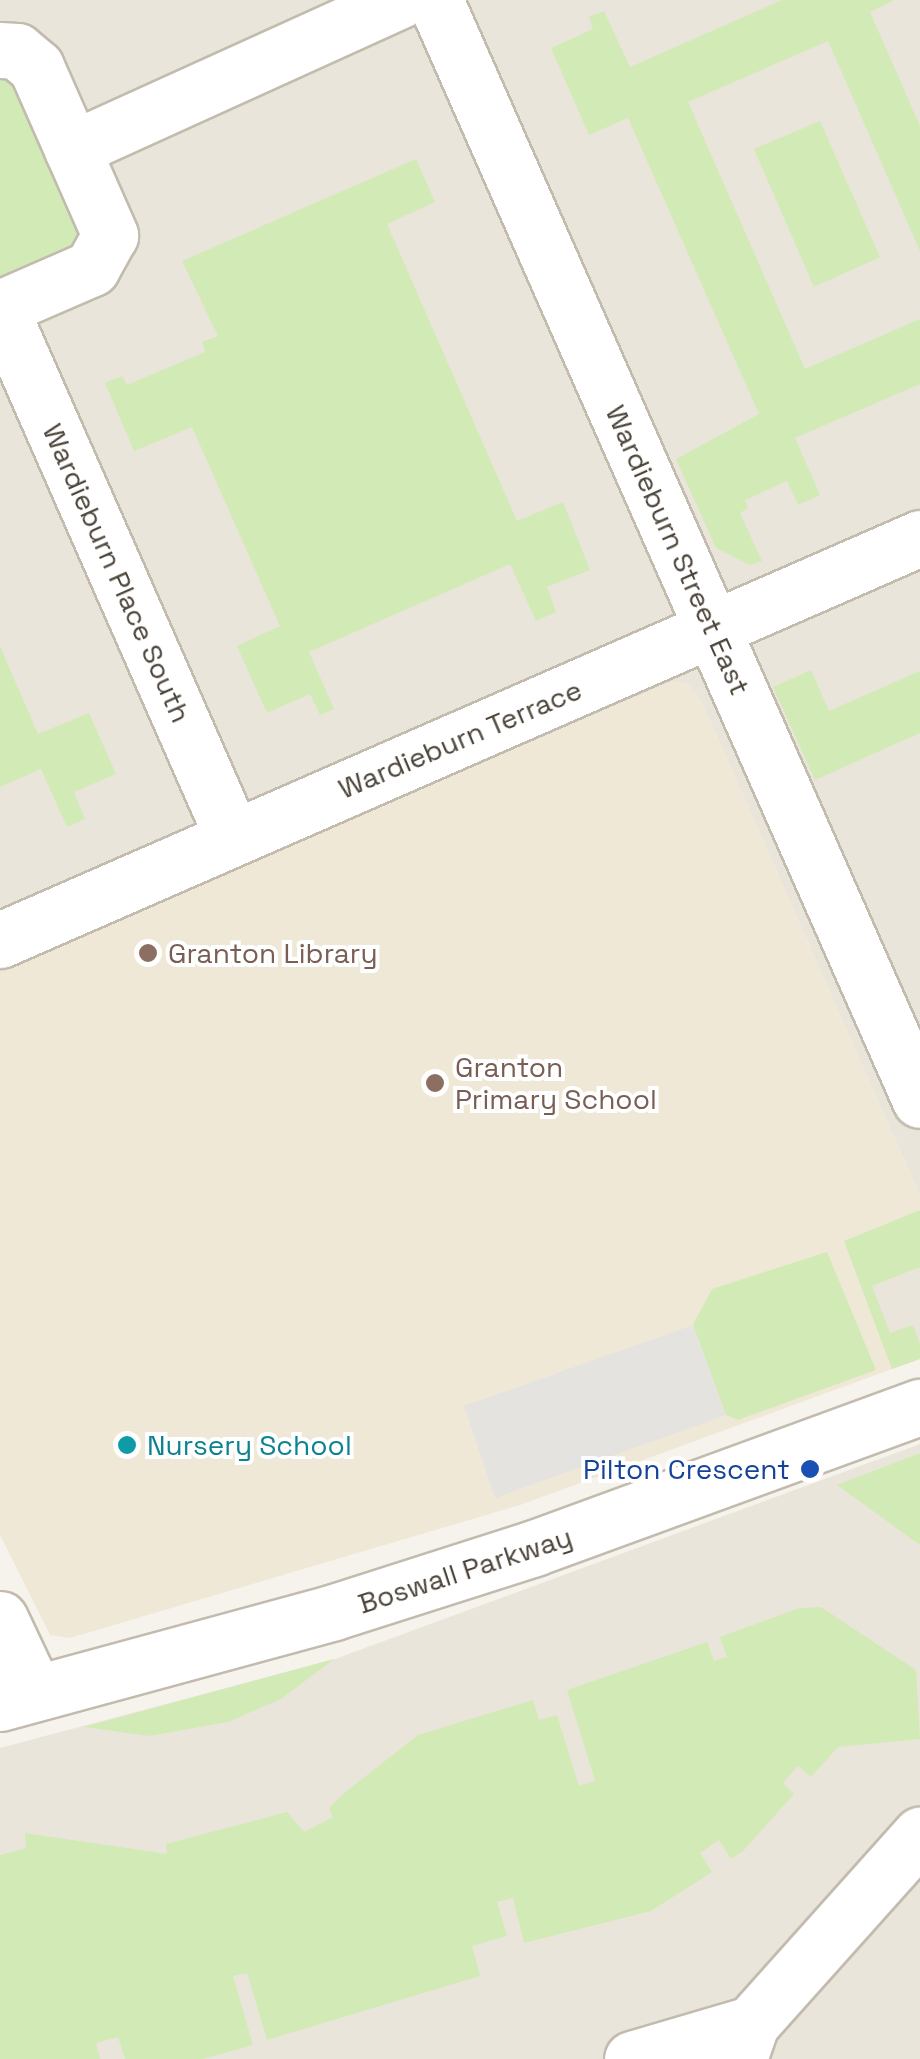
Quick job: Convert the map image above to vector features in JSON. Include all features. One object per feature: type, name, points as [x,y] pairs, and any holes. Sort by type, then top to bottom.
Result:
[{"type":"street","points":[[72,149],[402,0]]},
{"type":"street","name":"Wardieburn Street East","points":[[435,0],[920,1100]]},
{"type":"street","points":[[0,50],[31,60],[110,235],[105,254],[92,268],[0,308]]},
{"type":"street","name":"Wardieburn Place South","points":[[0,308],[233,838]]},
{"type":"street","name":"Wardieburn Terrace","points":[[0,940],[920,538]]},
{"type":"street","name":"Boswall Parkway","points":[[17,1698],[534,1548],[920,1407]]},
{"type":"street","points":[[0,1619],[17,1698]]},
{"type":"street","points":[[632,2059],[745,2042],[920,1835]]},
{"type":"shaded area","points":[[0,0],[920,0],[920,1196],[702,703],[690,685],[675,681],[0,970]]},
{"type":"shaded area","name":"Granton Primary School","points":[[675,681],[690,685],[702,703],[920,1196],[920,1210],[844,1241],[892,1369],[520,1505],[70,1638],[50,1635],[0,1535],[0,970]]},
{"type":"shaded area","points":[[920,1210],[920,1359],[892,1369],[844,1241]]},
{"type":"shaded area","points":[[693,1325],[726,1415],[495,1498],[464,1406]]},
{"type":"shaded area","points":[[920,1444],[920,2059],[0,2059],[0,1748],[335,1659]]},
{"type":"green space","points":[[782,0],[895,0],[870,12],[920,126],[920,251],[828,41],[688,102],[805,369],[920,319],[920,384],[795,438],[820,495],[798,505],[787,481],[745,500],[748,508],[740,513],[762,561],[750,565],[716,548],[676,459],[759,414],[628,118],[589,135],[551,48],[593,29],[589,17],[604,11],[630,67]]},
{"type":"green space","points":[[0,76],[15,82],[81,234],[78,247],[0,281]]},
{"type":"green space","points":[[820,121],[880,257],[814,287],[754,149]]},
{"type":"green space","points":[[416,159],[435,202],[387,224],[517,521],[563,502],[590,570],[547,587],[556,612],[536,621],[510,564],[309,652],[334,709],[320,715],[310,694],[267,713],[237,646],[280,626],[192,427],[134,451],[105,383],[122,376],[127,385],[205,352],[202,342],[218,336],[182,261]]},
{"type":"green space","points":[[0,646],[38,734],[89,713],[116,774],[74,792],[85,819],[67,827],[41,769],[0,787]]},
{"type":"green space","points":[[811,670],[829,711],[920,671],[920,733],[815,780],[773,687]]},
{"type":"green space","points":[[920,1210],[920,1267],[872,1286],[890,1333],[913,1325],[920,1344],[920,1359],[892,1369],[844,1241]]},
{"type":"green space","points":[[827,1252],[876,1370],[738,1420],[726,1415],[693,1325],[712,1289]]},
{"type":"green space","points":[[920,1453],[920,1545],[837,1485]]},
{"type":"green space","points":[[821,1607],[916,1670],[920,1739],[838,1747],[811,1777],[798,1766],[783,1783],[794,1794],[743,1851],[731,1859],[719,1840],[700,1853],[712,1872],[651,1911],[524,1943],[513,1898],[497,1902],[507,1936],[472,1946],[480,1976],[267,2040],[247,1973],[233,1976],[253,2045],[203,2059],[125,2059],[118,2037],[96,2043],[100,2059],[0,2059],[0,1855],[26,1848],[25,1833],[167,1854],[166,1844],[287,1812],[304,1832],[333,1817],[329,1808],[343,1794],[418,1735],[533,1700],[539,1720],[557,1715],[579,1786],[595,1781],[567,1690],[707,1642],[714,1661],[727,1657],[720,1637],[800,1608]]},
{"type":"green space","points":[[334,1659],[281,1699],[228,1722],[149,1736],[84,1727]]},
{"type":"place","name":"Granton Library","points":[[148,953]]},
{"type":"place","name":"Granton Primary School","points":[[435,1083]]},
{"type":"place","name":"Nursery School","points":[[127,1445]]},
{"type":"place","name":"Pilton Crescent","points":[[810,1469]]}]
